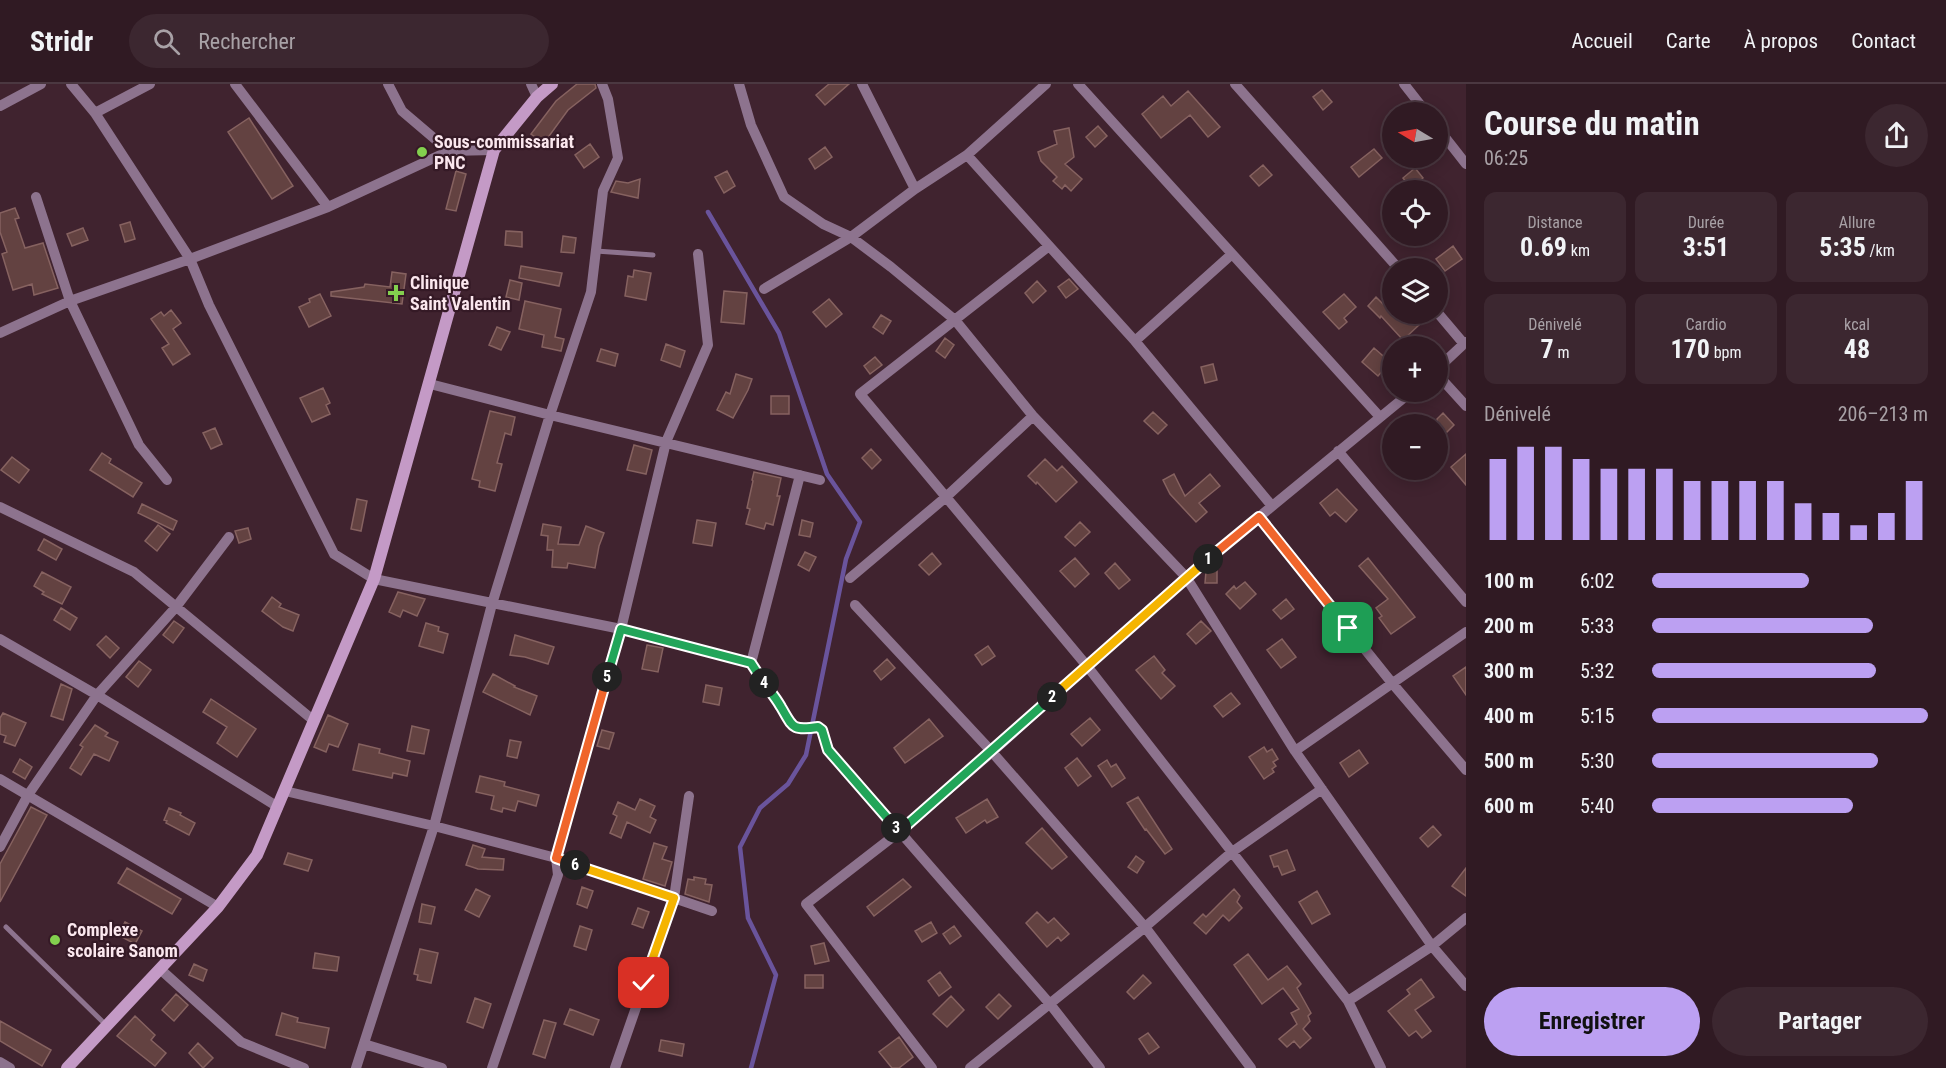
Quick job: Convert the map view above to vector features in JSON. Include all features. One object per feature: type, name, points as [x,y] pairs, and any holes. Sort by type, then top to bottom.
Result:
[{"type":"street","points":[[0,106],[41,84]]},
{"type":"street","points":[[71,84],[95,113],[190,259],[209,304],[334,554],[374,579],[621,629],[751,663],[800,475]]},
{"type":"street","points":[[95,113],[150,84]]},
{"type":"street","points":[[235,84],[328,207]]},
{"type":"street","points":[[388,84],[402,111],[448,151]]},
{"type":"street","points":[[531,84],[537,97]]},
{"type":"street","points":[[67,1068],[218,907],[257,855],[374,579],[494,150],[537,97],[552,84]]},
{"type":"street","points":[[356,1068],[434,826],[492,604],[550,415],[591,292],[603,191],[618,158],[608,99],[602,84]]},
{"type":"street","points":[[739,84],[751,125],[784,198],[823,224],[851,237],[955,320],[1034,416],[1186,577],[1295,751],[1431,946],[1466,986]]},
{"type":"street","points":[[862,84],[915,189]]},
{"type":"street","points":[[764,289],[851,237],[915,189],[966,155],[1046,84]]},
{"type":"street","points":[[1078,84],[1380,417]]},
{"type":"street","points":[[1235,84],[1389,258]]},
{"type":"street","points":[[1243,93],[1252,84]]},
{"type":"street","points":[[1404,84],[1418,102]]},
{"type":"street","points":[[1448,141],[1466,164]]},
{"type":"street","points":[[0,333],[70,301],[328,207],[448,151],[494,150]]},
{"type":"street","points":[[966,155],[1135,341],[1272,506]]},
{"type":"street","points":[[36,197],[70,301],[139,445],[167,480]]},
{"type":"street","points":[[1049,246],[860,394],[1087,666],[1348,1001],[1382,1068]]},
{"type":"street","points":[[492,1068],[558,875],[556,858],[621,629],[666,442],[708,345],[698,254]]},
{"type":"street","points":[[1135,341],[1232,254]]},
{"type":"street","points":[[1448,324],[1465,343],[1448,359]]},
{"type":"street","points":[[430,384],[820,480]]},
{"type":"street","points":[[1448,386],[1466,406]]},
{"type":"street","points":[[932,1068],[806,904],[899,832],[992,752],[1186,577],[1399,402]]},
{"type":"street","points":[[850,578],[946,497],[1034,416]]},
{"type":"street","points":[[1338,451],[1466,602]]},
{"type":"street","points":[[0,507],[134,572],[313,720]]},
{"type":"street","points":[[1259,517],[1392,683],[1466,770]]},
{"type":"street","points":[[0,847],[28,795],[98,695],[176,607],[230,537]]},
{"type":"street","points":[[855,605],[992,752],[1145,927],[1251,1068]]},
{"type":"street","points":[[1295,751],[1466,632]]},
{"type":"street","points":[[0,639],[98,695],[278,807]]},
{"type":"street","points":[[839,762],[1050,1004],[1101,1068]]},
{"type":"street","points":[[0,779],[218,907]]},
{"type":"street","points":[[970,1068],[1145,927],[1232,852],[1322,789]]},
{"type":"street","points":[[285,791],[556,858],[711,911]]},
{"type":"street","points":[[615,1068],[674,898],[689,795]]},
{"type":"street","points":[[1348,1001],[1431,946],[1466,918]]},
{"type":"street","points":[[160,969],[241,1042],[304,1068]]},
{"type":"street","points":[[364,1044],[442,1068]]},
{"type":"street","points":[[0,1062],[10,1068]]},
{"type":"lane","points":[[596,251],[652,255]]},
{"type":"lane","points":[[6,927],[108,1026]]},
{"type":"path","points":[[751,663],[781,707],[789,723],[800,729],[818,727],[822,730],[828,750],[839,762]]},
{"type":"building","points":[[577,84],[595,84],[596,88],[568,110],[544,143],[531,134],[556,101]]},
{"type":"building","points":[[829,84],[849,84],[825,105],[816,95]]},
{"type":"building","points":[[1322,90],[1332,102],[1323,110],[1313,97]]},
{"type":"building","points":[[1188,91],[1220,127],[1208,137],[1190,115],[1161,138],[1142,114],[1163,96],[1171,106]]},
{"type":"building","points":[[249,118],[293,186],[272,199],[228,132]]},
{"type":"building","points":[[1098,126],[1107,136],[1095,147],[1086,137]]},
{"type":"building","points":[[1069,128],[1074,157],[1065,164],[1082,179],[1071,191],[1065,185],[1062,189],[1053,181],[1057,177],[1041,161],[1038,152],[1057,144],[1054,131]]},
{"type":"building","points":[[590,144],[599,157],[584,168],[575,155]]},
{"type":"building","points":[[825,147],[832,157],[815,169],[809,159]]},
{"type":"building","points":[[1374,149],[1382,158],[1359,177],[1351,167]]},
{"type":"building","points":[[1263,165],[1272,175],[1259,186],[1250,176]]},
{"type":"building","points":[[1415,168],[1423,178],[1405,180],[1403,178]]},
{"type":"building","points":[[456,171],[466,174],[456,211],[446,209]]},
{"type":"building","points":[[727,171],[735,186],[724,193],[715,177]]},
{"type":"building","points":[[640,179],[638,198],[611,192],[616,181],[628,183]]},
{"type":"building","points":[[15,208],[19,218],[15,219],[25,248],[43,243],[58,288],[34,295],[32,284],[13,290],[2,254],[7,252],[0,232],[0,213]]},
{"type":"building","points":[[130,222],[135,239],[125,242],[120,225]]},
{"type":"building","points":[[83,228],[88,240],[72,246],[67,234]]},
{"type":"building","points":[[506,231],[522,232],[522,247],[505,245]]},
{"type":"building","points":[[563,236],[576,238],[574,253],[561,252]]},
{"type":"building","points":[[1453,246],[1462,259],[1448,269],[1448,258],[1437,258]]},
{"type":"building","points":[[521,266],[562,273],[559,286],[519,278]]},
{"type":"building","points":[[634,270],[651,273],[646,300],[625,296],[628,276],[633,277]]},
{"type":"building","points":[[392,272],[406,274],[402,304],[331,296],[331,292],[364,287],[365,284],[390,287]]},
{"type":"building","points":[[1069,279],[1078,289],[1066,298],[1058,287]]},
{"type":"building","points":[[510,280],[522,283],[519,300],[506,297]]},
{"type":"building","points":[[1037,281],[1046,291],[1033,303],[1025,293]]},
{"type":"building","points":[[724,291],[747,293],[744,324],[721,322]]},
{"type":"building","points":[[320,294],[331,316],[309,327],[299,307]]},
{"type":"building","points":[[1344,294],[1356,307],[1344,318],[1347,322],[1339,329],[1323,312]]},
{"type":"building","points":[[1376,297],[1382,303],[1382,317],[1380,318],[1368,306]]},
{"type":"building","points":[[829,299],[842,314],[826,327],[813,312]]},
{"type":"building","points":[[525,301],[561,309],[555,337],[564,339],[561,351],[542,347],[544,335],[519,329]]},
{"type":"building","points":[[171,310],[181,323],[173,329],[190,354],[173,365],[162,348],[169,344],[151,319],[161,312],[164,316]]},
{"type":"building","points":[[881,315],[891,321],[883,334],[873,327]]},
{"type":"building","points":[[1388,324],[1419,325],[1407,336],[1399,336]]},
{"type":"building","points":[[497,327],[510,332],[501,350],[489,345]]},
{"type":"building","points":[[945,338],[954,345],[945,358],[936,351]]},
{"type":"building","points":[[666,344],[685,351],[680,367],[661,360]]},
{"type":"building","points":[[1374,348],[1382,355],[1382,371],[1378,376],[1362,362]]},
{"type":"building","points":[[601,349],[618,354],[615,366],[597,361]]},
{"type":"building","points":[[875,357],[882,365],[870,374],[864,366]]},
{"type":"building","points":[[1213,364],[1217,380],[1205,383],[1201,367]]},
{"type":"building","points":[[736,374],[752,379],[733,418],[717,410],[726,392],[730,394]]},
{"type":"building","points":[[323,388],[330,403],[326,405],[330,414],[312,422],[300,398]]},
{"type":"building","points":[[771,396],[789,396],[789,414],[771,414]]},
{"type":"building","points":[[490,411],[515,417],[511,435],[505,433],[497,463],[502,464],[495,491],[479,487],[480,481],[472,479]]},
{"type":"building","points":[[1153,412],[1167,425],[1158,434],[1144,421]]},
{"type":"building","points":[[1448,418],[1454,425],[1448,431]]},
{"type":"building","points":[[215,428],[222,444],[211,449],[203,433]]},
{"type":"building","points":[[634,445],[652,450],[646,474],[627,470]]},
{"type":"building","points":[[871,449],[881,460],[872,469],[862,458]]},
{"type":"building","points":[[102,453],[111,459],[109,463],[142,483],[133,497],[90,470]]},
{"type":"building","points":[[1466,454],[1466,485],[1451,467]]},
{"type":"building","points":[[12,457],[29,470],[19,483],[1,470]]},
{"type":"building","points":[[1045,459],[1057,471],[1062,466],[1077,482],[1056,502],[1028,476]]},
{"type":"building","points":[[754,472],[781,478],[777,496],[780,496],[773,525],[766,523],[764,529],[746,524]]},
{"type":"building","points":[[1174,474],[1185,496],[1210,474],[1220,486],[1199,503],[1207,512],[1196,522],[1170,494],[1163,480]]},
{"type":"building","points":[[1337,489],[1357,510],[1346,522],[1335,512],[1330,516],[1320,503]]},
{"type":"building","points":[[357,499],[367,501],[361,531],[351,529]]},
{"type":"building","points":[[142,504],[177,521],[173,530],[138,513]]},
{"type":"building","points":[[697,520],[716,523],[712,546],[693,543]]},
{"type":"building","points":[[802,520],[813,523],[810,537],[799,535]]},
{"type":"building","points":[[1080,522],[1090,532],[1075,546],[1065,537]]},
{"type":"building","points":[[543,524],[561,527],[558,544],[579,545],[586,526],[604,533],[595,568],[568,563],[567,568],[552,567],[553,550],[547,550],[548,536],[541,535]]},
{"type":"building","points":[[158,525],[170,534],[157,551],[145,541]]},
{"type":"building","points":[[248,528],[251,539],[239,543],[235,531]]},
{"type":"building","points":[[44,539],[62,549],[56,560],[38,550]]},
{"type":"building","points":[[805,552],[816,557],[809,571],[798,565]]},
{"type":"building","points":[[932,553],[941,564],[929,575],[919,565]]},
{"type":"building","points":[[1075,558],[1089,574],[1075,587],[1060,571]]},
{"type":"building","points":[[1368,558],[1415,617],[1391,634],[1379,618],[1382,616],[1376,608],[1388,599],[1359,566]]},
{"type":"building","points":[[1115,563],[1130,580],[1119,589],[1105,573]]},
{"type":"building","points":[[1206,571],[1217,571],[1217,583],[1205,583]]},
{"type":"building","points":[[42,572],[71,587],[62,604],[42,594],[44,592],[34,586]]},
{"type":"building","points":[[1245,582],[1256,594],[1240,609],[1226,594],[1234,586],[1236,589]]},
{"type":"building","points":[[398,592],[425,599],[417,616],[403,610],[400,617],[389,612]]},
{"type":"building","points":[[272,597],[281,604],[279,607],[299,615],[293,631],[283,627],[262,611]]},
{"type":"building","points":[[1286,599],[1294,609],[1281,619],[1273,610]]},
{"type":"building","points":[[61,608],[77,618],[70,630],[54,620]]},
{"type":"building","points":[[174,621],[184,628],[173,643],[163,635]]},
{"type":"building","points":[[1201,621],[1211,631],[1196,644],[1187,634]]},
{"type":"building","points":[[426,623],[439,627],[438,631],[448,634],[443,653],[419,646]]},
{"type":"building","points":[[515,635],[554,647],[548,664],[510,655]]},
{"type":"building","points":[[106,636],[119,648],[110,658],[97,645]]},
{"type":"building","points":[[1282,639],[1296,657],[1281,668],[1267,650]]},
{"type":"building","points":[[647,645],[663,648],[658,672],[642,669]]},
{"type":"building","points":[[988,646],[995,656],[982,665],[975,655]]},
{"type":"building","points":[[1154,656],[1165,670],[1162,673],[1175,686],[1161,699],[1136,670]]},
{"type":"building","points":[[887,659],[895,668],[881,680],[874,671]]},
{"type":"building","points":[[139,661],[151,670],[138,687],[126,677]]},
{"type":"building","points":[[1466,667],[1466,695],[1453,676]]},
{"type":"building","points":[[493,674],[514,687],[537,696],[530,715],[483,692]]},
{"type":"building","points":[[61,684],[72,689],[63,720],[51,716]]},
{"type":"building","points":[[706,685],[722,688],[719,705],[703,702]]},
{"type":"building","points":[[1231,693],[1240,704],[1223,717],[1214,706]]},
{"type":"building","points":[[211,699],[256,729],[237,757],[217,743],[227,727],[203,712]]},
{"type":"building","points":[[3,713],[26,723],[15,746],[4,742],[6,736],[0,734],[0,718]]},
{"type":"building","points":[[328,715],[348,724],[338,747],[329,744],[326,752],[314,747]]},
{"type":"building","points":[[1090,718],[1100,730],[1082,746],[1071,734]]},
{"type":"building","points":[[929,719],[943,736],[905,763],[894,748]]},
{"type":"building","points":[[95,725],[108,733],[105,736],[118,742],[109,761],[94,754],[81,775],[70,768],[83,747],[80,745]]},
{"type":"building","points":[[412,726],[429,730],[424,754],[407,751]]},
{"type":"building","points":[[602,730],[614,733],[609,749],[597,746]]},
{"type":"building","points":[[510,740],[521,742],[517,758],[507,756]]},
{"type":"building","points":[[359,744],[380,749],[379,753],[410,761],[407,776],[393,773],[392,778],[353,770]]},
{"type":"building","points":[[1264,747],[1267,752],[1272,749],[1278,759],[1273,762],[1276,766],[1272,769],[1274,772],[1264,779],[1249,757]]},
{"type":"building","points":[[1359,750],[1368,763],[1349,777],[1340,763]]},
{"type":"building","points":[[1077,758],[1091,776],[1078,786],[1065,768]]},
{"type":"building","points":[[20,759],[32,767],[25,779],[13,772]]},
{"type":"building","points":[[1107,760],[1111,767],[1116,764],[1125,778],[1112,787],[1098,766]]},
{"type":"building","points":[[480,776],[505,782],[504,786],[539,795],[536,806],[518,801],[515,811],[503,808],[502,812],[491,809],[494,796],[476,792]]},
{"type":"building","points":[[1138,797],[1172,849],[1165,854],[1127,803]]},
{"type":"building","points":[[640,799],[655,806],[650,817],[656,820],[650,833],[627,822],[621,838],[610,833],[617,816],[613,814],[618,802],[635,810]]},
{"type":"building","points":[[987,799],[998,817],[987,823],[985,820],[966,833],[956,818]]},
{"type":"building","points":[[31,807],[47,815],[0,902],[0,864]]},
{"type":"building","points":[[169,808],[195,823],[189,835],[166,823],[167,821],[164,820]]},
{"type":"building","points":[[1433,826],[1441,835],[1428,847],[1420,838]]},
{"type":"building","points":[[1042,828],[1067,857],[1052,869],[1026,843]]},
{"type":"building","points":[[654,843],[667,847],[662,859],[672,862],[665,886],[643,879]]},
{"type":"building","points":[[473,845],[485,849],[482,857],[504,859],[503,870],[478,869],[466,865]]},
{"type":"building","points":[[1287,850],[1295,870],[1282,875],[1278,866],[1274,867],[1270,856]]},
{"type":"building","points":[[288,853],[312,860],[308,871],[284,864]]},
{"type":"building","points":[[1136,856],[1144,862],[1137,873],[1128,867]]},
{"type":"building","points":[[127,868],[181,899],[172,914],[118,883]]},
{"type":"building","points":[[1466,868],[1466,896],[1452,886]]},
{"type":"building","points":[[694,877],[706,879],[705,884],[712,885],[709,902],[685,894],[688,879],[694,880]]},
{"type":"building","points":[[903,879],[911,887],[874,916],[867,907]]},
{"type":"building","points":[[582,887],[593,891],[587,908],[577,904]]},
{"type":"building","points":[[476,889],[490,896],[479,917],[465,910]]},
{"type":"building","points":[[1234,889],[1240,896],[1237,902],[1242,908],[1229,921],[1223,915],[1206,934],[1194,923],[1203,914],[1206,917]]},
{"type":"building","points":[[1317,891],[1330,914],[1312,924],[1299,902]]},
{"type":"building","points":[[422,904],[435,907],[431,924],[419,922]]},
{"type":"building","points":[[638,908],[649,912],[643,928],[632,924]]},
{"type":"building","points":[[1037,912],[1048,923],[1054,918],[1069,934],[1061,941],[1058,937],[1047,947],[1026,923]]},
{"type":"building","points":[[125,922],[142,931],[135,944],[118,935]]},
{"type":"building","points":[[931,922],[937,933],[922,942],[915,931]]},
{"type":"building","points":[[580,926],[592,930],[586,950],[574,946]]},
{"type":"building","points":[[954,926],[961,936],[950,944],[943,934]]},
{"type":"building","points":[[824,943],[829,961],[815,964],[811,946]]},
{"type":"building","points":[[420,949],[438,953],[431,983],[417,980],[418,975],[414,974]]},
{"type":"building","points":[[315,953],[339,957],[337,971],[313,968]]},
{"type":"building","points":[[1248,954],[1268,980],[1287,966],[1301,984],[1297,988],[1311,1013],[1308,1016],[1310,1021],[1303,1029],[1311,1038],[1300,1048],[1294,1041],[1287,1047],[1279,1039],[1297,1024],[1291,1013],[1299,1009],[1283,988],[1262,1004],[1234,965]]},
{"type":"building","points":[[194,964],[207,970],[203,981],[189,975]]},
{"type":"building","points":[[940,972],[951,987],[939,996],[928,981]]},
{"type":"building","points":[[805,975],[823,975],[823,988],[805,988]]},
{"type":"building","points":[[1143,975],[1151,983],[1134,999],[1127,992]]},
{"type":"building","points":[[1421,979],[1434,997],[1415,1010],[1431,1031],[1422,1038],[1416,1031],[1409,1036],[1388,1011],[1410,994],[1407,990]]},
{"type":"building","points":[[176,994],[188,1005],[174,1021],[162,1010]]},
{"type":"building","points":[[999,994],[1011,1006],[998,1019],[986,1007]]},
{"type":"building","points":[[951,996],[964,1010],[947,1027],[933,1014]]},
{"type":"building","points":[[475,998],[491,1004],[483,1028],[467,1022]]},
{"type":"building","points":[[570,1009],[599,1020],[593,1035],[564,1024]]},
{"type":"building","points":[[282,1013],[298,1018],[297,1022],[329,1028],[325,1048],[276,1035]]},
{"type":"building","points":[[135,1016],[155,1035],[151,1040],[166,1053],[155,1066],[117,1036]]},
{"type":"building","points":[[544,1020],[556,1023],[545,1058],[533,1054]]},
{"type":"building","points":[[0,1021],[51,1050],[42,1066],[0,1041]]},
{"type":"building","points":[[1148,1033],[1159,1047],[1149,1054],[1139,1039]]},
{"type":"building","points":[[899,1037],[913,1057],[899,1068],[892,1068],[879,1052]]},
{"type":"building","points":[[661,1040],[684,1044],[682,1056],[659,1051]]},
{"type":"building","points":[[198,1043],[213,1058],[203,1068],[189,1053]]},
{"type":"waterway","points":[[708,212],[779,333],[827,474],[860,522],[846,559],[806,755],[788,784],[760,808],[740,847],[748,918],[776,975],[751,1068]]},
{"type":"place","name":"Sous-commissariat PNC","points":[[422,152]]},
{"type":"place","name":"Clinique Saint Valentin","points":[[396,293]]},
{"type":"place","name":"Complexe scolaire Sanom","points":[[55,940]]},
{"type":"route","points":[[644,983],[674,898],[556,858],[621,629],[751,663],[781,707],[789,723],[800,729],[818,727],[822,730],[828,750],[899,832],[992,752],[1186,577],[1259,517],[1348,628]]}]
